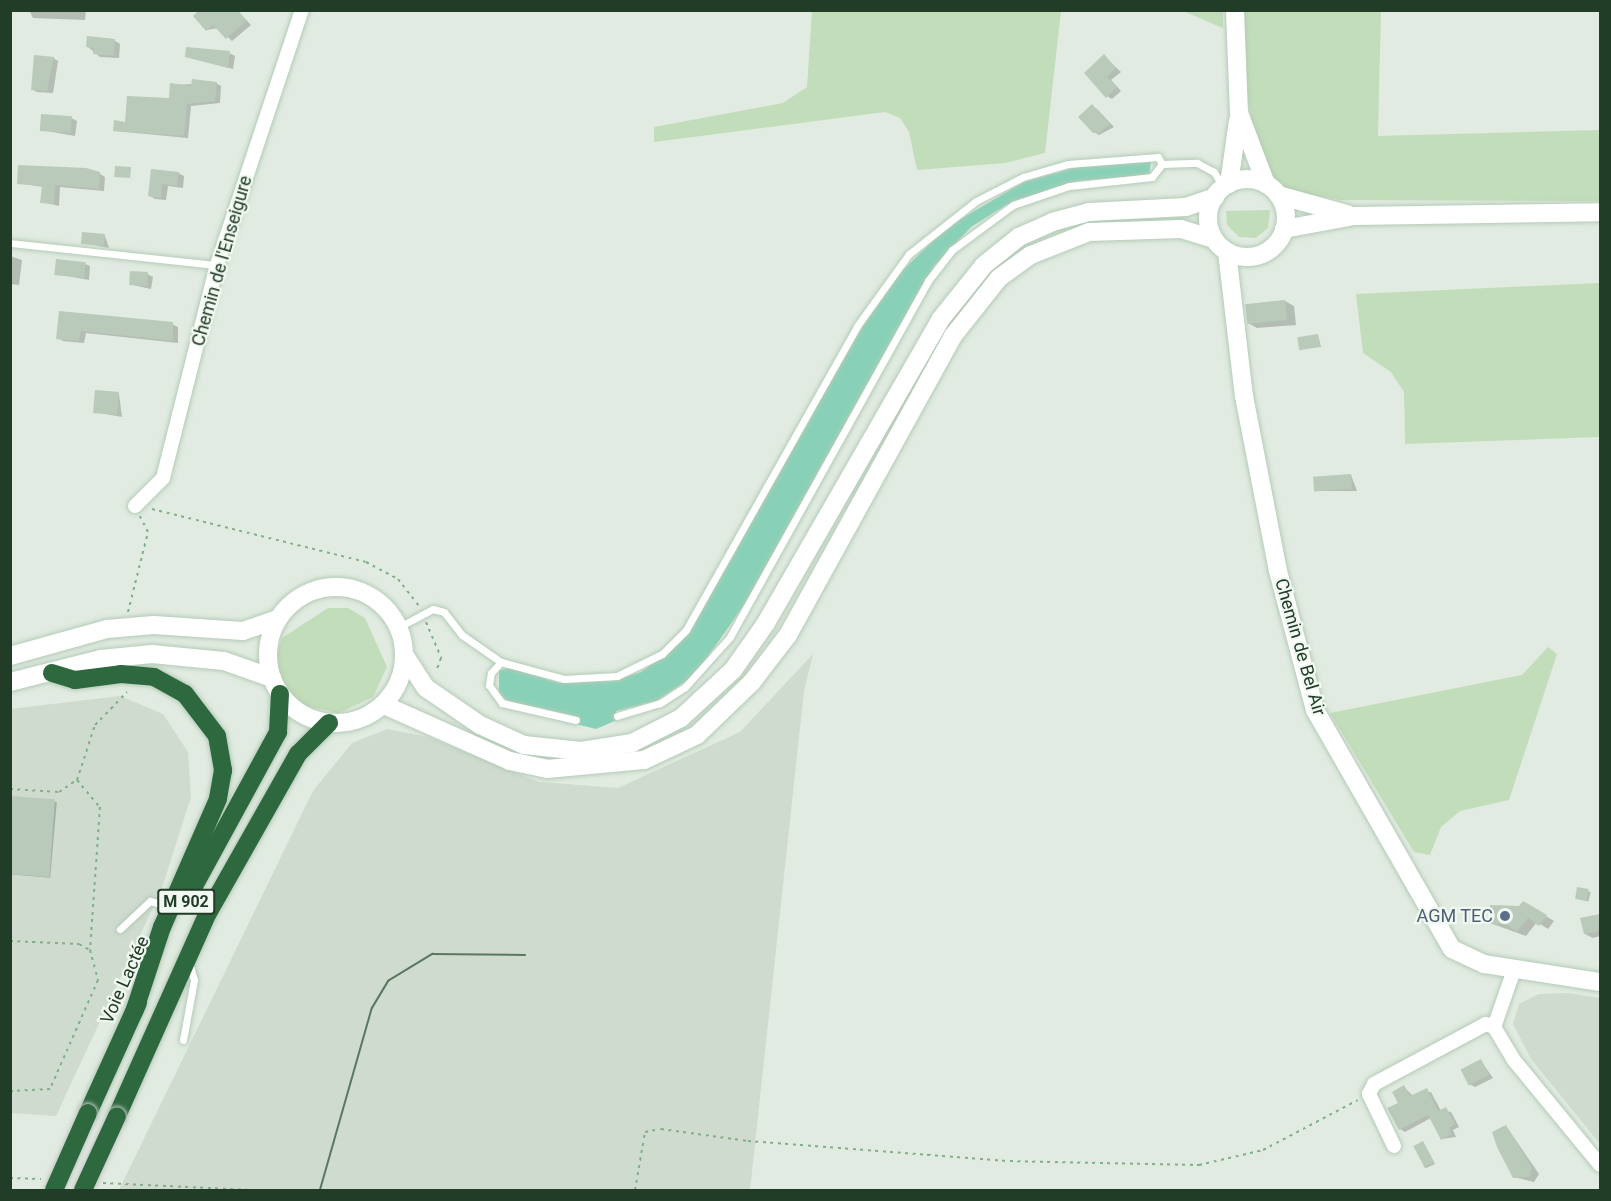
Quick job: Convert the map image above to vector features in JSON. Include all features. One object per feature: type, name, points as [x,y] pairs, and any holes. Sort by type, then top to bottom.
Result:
[{"type":"highway","points":[[52,673],[75,680],[121,674],[154,677],[185,694],[204,713],[217,736],[223,770],[218,799],[177,897],[134,1012]]},
{"type":"highway","name":"Voie Lactée","points":[[49,1185],[88,1113],[177,918],[278,732],[276,686]]},
{"type":"highway","name":"M 902","points":[[87,1186],[187,957],[266,805],[298,754],[329,723]]},
{"type":"main road","points":[[1220,245],[1208,213],[1222,190],[1239,113],[1235,10]]},
{"type":"main road","points":[[1234,284],[1252,257],[1268,251],[1284,230],[1285,212],[1272,190],[1239,113]]},
{"type":"main road","points":[[276,686],[269,638],[277,619],[291,602],[330,586],[371,595],[399,627],[405,656],[426,687],[480,725],[524,745],[581,751],[632,742],[681,718],[734,670],[766,623],[940,320],[984,265],[1018,237],[1052,222],[1089,212],[1186,207],[1247,180],[1355,216]]},
{"type":"main road","points":[[1284,230],[1355,216],[1600,212]]},
{"type":"main road","points":[[384,705],[510,761],[547,769],[644,760],[697,735],[752,682],[788,635],[953,336],[999,278],[1031,255],[1089,231],[1181,229],[1252,257]]},
{"type":"main road","name":"Chemin de Bel Air","points":[[1220,245],[1234,284],[1244,396],[1278,571],[1315,710],[1443,938],[1463,957],[1514,969],[1600,982]]},
{"type":"main road","points":[[10,656],[107,629],[154,625],[243,631],[277,619]]},
{"type":"main road","points":[[10,682],[52,673],[101,658],[180,655],[224,661],[276,686],[302,713],[329,723],[368,716],[384,705],[399,682],[405,656]]},
{"type":"street","name":"Chemin de l'Enseigure","points":[[135,506],[163,478],[217,266],[302,10]]},
{"type":"street","points":[[1494,1027],[1514,969]]},
{"type":"street","points":[[1394,1146],[1369,1094],[1382,1079],[1486,1024],[1494,1027],[1512,1059],[1600,1165]]},
{"type":"lane","points":[[399,627],[423,613],[444,612],[462,635],[501,662],[564,679],[616,676],[662,654],[686,630],[857,326],[909,254],[976,201],[1023,177],[1110,158],[1158,157],[1162,164]]},
{"type":"lane","points":[[1162,164],[1197,163],[1214,172],[1222,190]]},
{"type":"lane","points":[[617,716],[660,704],[685,687],[730,637],[928,281],[952,250],[991,217],[1039,194],[1152,177],[1162,164]]},
{"type":"lane","points":[[10,243],[217,266]]},
{"type":"lane","points":[[501,662],[491,673],[495,698],[532,714],[576,720]]},
{"type":"lane","points":[[120,929],[150,901],[167,908],[177,897]]},
{"type":"lane","points":[[183,1040],[194,980],[187,957]]},
{"type":"path","points":[[128,613],[148,532],[135,506]]},
{"type":"path","points":[[135,506],[366,562],[398,579],[423,613],[441,658],[431,680]]},
{"type":"path","points":[[10,789],[59,792],[77,780],[95,725],[131,685]]},
{"type":"path","points":[[10,1091],[40,1093],[59,1074],[98,980],[90,950],[100,807],[77,780]]},
{"type":"path","points":[[10,941],[79,944],[90,950]]},
{"type":"path","points":[[635,1191],[645,1132],[661,1128],[748,1141],[1010,1161],[1199,1165],[1263,1150],[1369,1094]]},
{"type":"path","points":[[10,1178],[49,1185]]},
{"type":"path","points":[[87,1186],[251,1191]]},
{"type":"shaded area","points":[[812,11],[1061,11],[1045,153],[1005,163],[917,170],[909,132],[900,118],[885,112],[654,142],[654,127],[783,103],[807,87]]},
{"type":"shaded area","points":[[1183,11],[1223,11],[1223,28]]},
{"type":"shaded area","points":[[1240,11],[1381,11],[1378,136],[1600,130],[1600,201],[1341,200],[1288,190],[1272,175],[1254,128],[1242,75]]},
{"type":"shaded area","points":[[1151,162],[1149,175],[1076,181],[1006,205],[971,227],[934,266],[746,602],[695,675],[656,701],[616,711],[617,720],[596,729],[576,724],[575,718],[511,703],[499,694],[499,670],[511,668],[559,683],[612,681],[641,672],[681,642],[861,329],[900,273],[947,227],[1024,182],[1081,166]]},
{"type":"shaded area","points":[[1270,210],[1268,228],[1256,238],[1239,237],[1227,225],[1226,211]]},
{"type":"shaded area","points":[[1600,283],[1600,437],[1405,444],[1404,392],[1391,372],[1363,353],[1356,294]]},
{"type":"shaded area","points":[[328,608],[348,608],[365,618],[387,667],[373,697],[339,713],[305,706],[291,694],[280,674],[277,655],[282,638]]},
{"type":"shaded area","points":[[1548,647],[1557,654],[1509,800],[1460,811],[1441,827],[1430,855],[1414,852],[1330,713],[1522,675]]},
{"type":"shaded area","points":[[813,654],[804,691],[750,1190],[119,1190],[313,791],[352,743],[387,729],[428,737],[539,782],[618,788],[740,732]]},
{"type":"shaded area","points":[[120,696],[163,714],[188,752],[191,797],[162,888],[56,1116],[11,1113],[10,709]]},
{"type":"shaded area","points":[[1568,993],[1600,998],[1600,1144],[1531,1059],[1513,1024],[1519,1004],[1539,994]]},
{"type":"building","points":[[199,10],[238,10],[246,21],[226,39],[213,25],[206,31],[193,16]]},
{"type":"building","points":[[87,36],[115,39],[114,56],[93,54],[94,48],[86,47]]},
{"type":"building","points":[[186,47],[230,51],[228,68],[185,57]]},
{"type":"building","points":[[1104,54],[1116,68],[1107,77],[1117,87],[1106,98],[1084,73]]},
{"type":"building","points":[[34,55],[54,57],[47,91],[31,90]]},
{"type":"building","points":[[192,79],[217,82],[215,101],[187,104],[184,136],[113,131],[114,120],[125,122],[127,96],[169,98],[170,83],[191,86]]},
{"type":"building","points":[[1092,104],[1110,124],[1100,133],[1093,133],[1078,117]]},
{"type":"building","points":[[41,114],[72,116],[71,133],[40,131]]},
{"type":"building","points":[[18,165],[86,168],[100,172],[99,189],[55,185],[54,204],[40,203],[42,186],[17,184]]},
{"type":"building","points":[[115,166],[131,167],[130,178],[114,177]]},
{"type":"building","points":[[151,169],[179,172],[177,186],[162,184],[161,198],[148,196]]},
{"type":"building","points":[[82,232],[105,234],[104,246],[81,244]]},
{"type":"building","points":[[56,259],[86,262],[84,278],[54,275]]},
{"type":"building","points":[[130,271],[148,272],[147,286],[129,285]]},
{"type":"building","points":[[1285,300],[1287,320],[1247,324],[1245,304]]},
{"type":"building","points":[[59,311],[173,322],[173,341],[81,331],[79,341],[56,339]]},
{"type":"building","points":[[1318,334],[1320,347],[1299,350],[1297,337]]},
{"type":"building","points":[[95,390],[119,392],[117,415],[93,413]]},
{"type":"building","points":[[1351,474],[1352,489],[1314,492],[1313,477]]},
{"type":"building","points":[[10,796],[55,799],[49,877],[10,874]]},
{"type":"building","points":[[1577,887],[1589,889],[1587,901],[1575,899]]},
{"type":"building","points":[[1523,901],[1547,915],[1539,926],[1528,918],[1517,932],[1507,925],[1489,924],[1490,905],[1519,906]]},
{"type":"building","points":[[1600,914],[1598,932],[1584,934],[1580,918]]},
{"type":"building","points":[[1481,1059],[1489,1075],[1469,1085],[1461,1069]]},
{"type":"building","points":[[1404,1085],[1410,1096],[1427,1088],[1438,1111],[1446,1107],[1455,1124],[1449,1128],[1452,1134],[1441,1140],[1428,1115],[1399,1130],[1387,1108],[1398,1103],[1392,1092]]},
{"type":"building","points":[[1506,1125],[1532,1168],[1529,1177],[1513,1178],[1497,1147],[1492,1132]]},
{"type":"building","points":[[1423,1141],[1434,1162],[1425,1167],[1413,1146]]},
{"type":"tram line","points":[[320,1190],[372,1008],[388,981],[432,954],[525,955]]},
{"type":"place","name":"AGM TEC","points":[[1505,916]]}]
